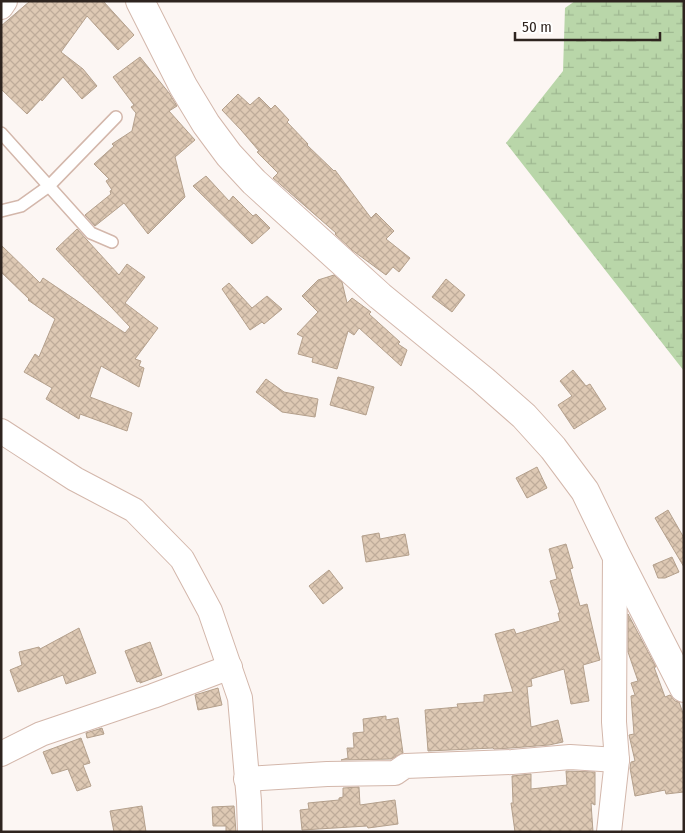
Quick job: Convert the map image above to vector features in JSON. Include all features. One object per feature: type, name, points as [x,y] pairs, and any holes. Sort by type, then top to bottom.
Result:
[{"type":"main road","points":[[140,1],[183,86],[206,124],[229,155],[254,182],[380,296],[524,416],[553,448],[585,491],[614,553],[684,688]]},
{"type":"street","points":[[1,7],[6,1]]},
{"type":"street","points":[[1,431],[75,479],[134,510],[182,559],[210,611],[240,698],[250,832]]},
{"type":"street","points":[[609,832],[617,760],[614,722],[614,553]]},
{"type":"street","points":[[1,754],[41,734],[153,696],[230,667]]},
{"type":"street","points":[[246,779],[395,773],[405,766],[512,762],[570,757],[617,760]]},
{"type":"lane","points":[[1,211],[21,206],[49,186],[116,117]]},
{"type":"lane","points":[[1,133],[91,233],[112,242]]},
{"type":"green space","points":[[575,1],[684,1],[684,371],[506,143],[563,71],[565,8]]},
{"type":"building","points":[[30,1],[103,1],[134,35],[118,50],[87,16],[61,52],[83,69],[97,86],[82,99],[63,77],[42,101],[41,99],[27,114],[1,89],[1,26]]},
{"type":"building","points":[[140,57],[177,106],[169,111],[195,140],[175,157],[185,197],[148,234],[124,203],[95,226],[85,215],[111,194],[110,191],[112,190],[106,181],[109,179],[94,164],[114,146],[112,144],[132,131],[136,113],[131,107],[134,105],[113,77]]},
{"type":"building","points":[[238,94],[250,105],[259,97],[271,109],[275,105],[289,120],[287,122],[307,145],[335,170],[371,218],[376,213],[394,231],[386,239],[410,258],[399,272],[393,267],[386,275],[352,250],[336,233],[273,178],[278,173],[257,152],[259,151],[222,110]]},
{"type":"building","points":[[206,176],[229,201],[233,196],[253,216],[256,214],[270,228],[252,244],[193,186]]},
{"type":"building","points":[[77,229],[119,275],[127,264],[145,277],[125,303],[158,328],[135,359],[141,361],[139,366],[144,368],[139,387],[101,366],[90,397],[132,413],[127,431],[80,414],[79,419],[46,399],[52,388],[24,372],[35,354],[39,357],[55,319],[28,300],[1,272],[1,245],[40,283],[43,278],[125,333],[130,327],[56,249]]},
{"type":"building","points":[[334,275],[342,282],[347,303],[352,298],[371,312],[369,314],[400,342],[398,344],[407,350],[401,366],[359,328],[354,335],[348,331],[337,369],[312,362],[313,358],[298,354],[303,337],[297,334],[318,312],[302,296],[318,280]]},
{"type":"building","points":[[446,279],[465,295],[452,312],[432,297]]},
{"type":"building","points":[[229,283],[252,308],[267,296],[282,309],[264,324],[262,322],[250,330],[222,289]]},
{"type":"building","points":[[573,370],[586,386],[590,384],[606,409],[574,429],[558,405],[572,396],[560,381]]},
{"type":"building","points":[[338,377],[374,387],[366,415],[330,405]]},
{"type":"building","points":[[266,379],[284,392],[318,399],[315,417],[282,412],[256,392]]},
{"type":"building","points":[[537,467],[547,488],[527,498],[516,478]]},
{"type":"building","points":[[668,510],[684,538],[684,567],[655,518]]},
{"type":"building","points":[[379,533],[380,539],[405,534],[409,555],[366,562],[362,536]]},
{"type":"building","points":[[566,544],[573,568],[570,569],[580,606],[587,604],[600,660],[583,665],[589,701],[571,704],[564,669],[531,679],[532,686],[527,687],[531,727],[558,720],[563,742],[511,748],[428,751],[425,710],[458,707],[457,704],[484,702],[484,695],[513,692],[495,634],[514,629],[516,634],[560,621],[558,613],[560,613],[550,581],[557,579],[549,549]]},
{"type":"building","points":[[672,557],[679,572],[665,578],[658,578],[653,565]]},
{"type":"building","points":[[329,570],[343,588],[323,604],[309,586]]},
{"type":"building","points":[[628,614],[656,667],[654,667],[665,697],[670,695],[675,701],[679,702],[684,716],[684,792],[666,794],[665,790],[635,796],[630,768],[631,762],[635,761],[629,735],[634,734],[631,696],[635,695],[631,683],[638,681],[628,652]]},
{"type":"building","points":[[79,628],[96,673],[66,684],[63,675],[18,692],[10,670],[22,665],[19,652],[39,647],[40,649]]},
{"type":"building","points":[[150,642],[162,675],[140,683],[140,681],[137,682],[125,651]]},
{"type":"building","points":[[218,688],[222,705],[198,710],[195,695]]},
{"type":"building","points":[[386,716],[386,720],[398,718],[403,753],[391,759],[341,760],[348,758],[347,748],[354,748],[353,733],[364,732],[363,719]]},
{"type":"building","points":[[102,728],[104,734],[87,738],[86,733]]},
{"type":"building","points":[[81,738],[90,763],[83,765],[91,786],[77,791],[68,769],[52,774],[43,752]]},
{"type":"building","points":[[566,771],[595,772],[595,805],[591,803],[593,832],[515,832],[511,803],[513,803],[512,776],[531,774],[531,789],[567,785]]},
{"type":"building","points":[[359,787],[360,805],[395,800],[398,824],[368,828],[367,826],[302,830],[300,810],[309,809],[308,803],[339,800],[339,798],[343,797],[343,788]]},
{"type":"building","points":[[142,806],[146,832],[114,832],[110,811]]},
{"type":"building","points":[[234,806],[236,832],[226,832],[226,826],[213,826],[212,807]]}]
